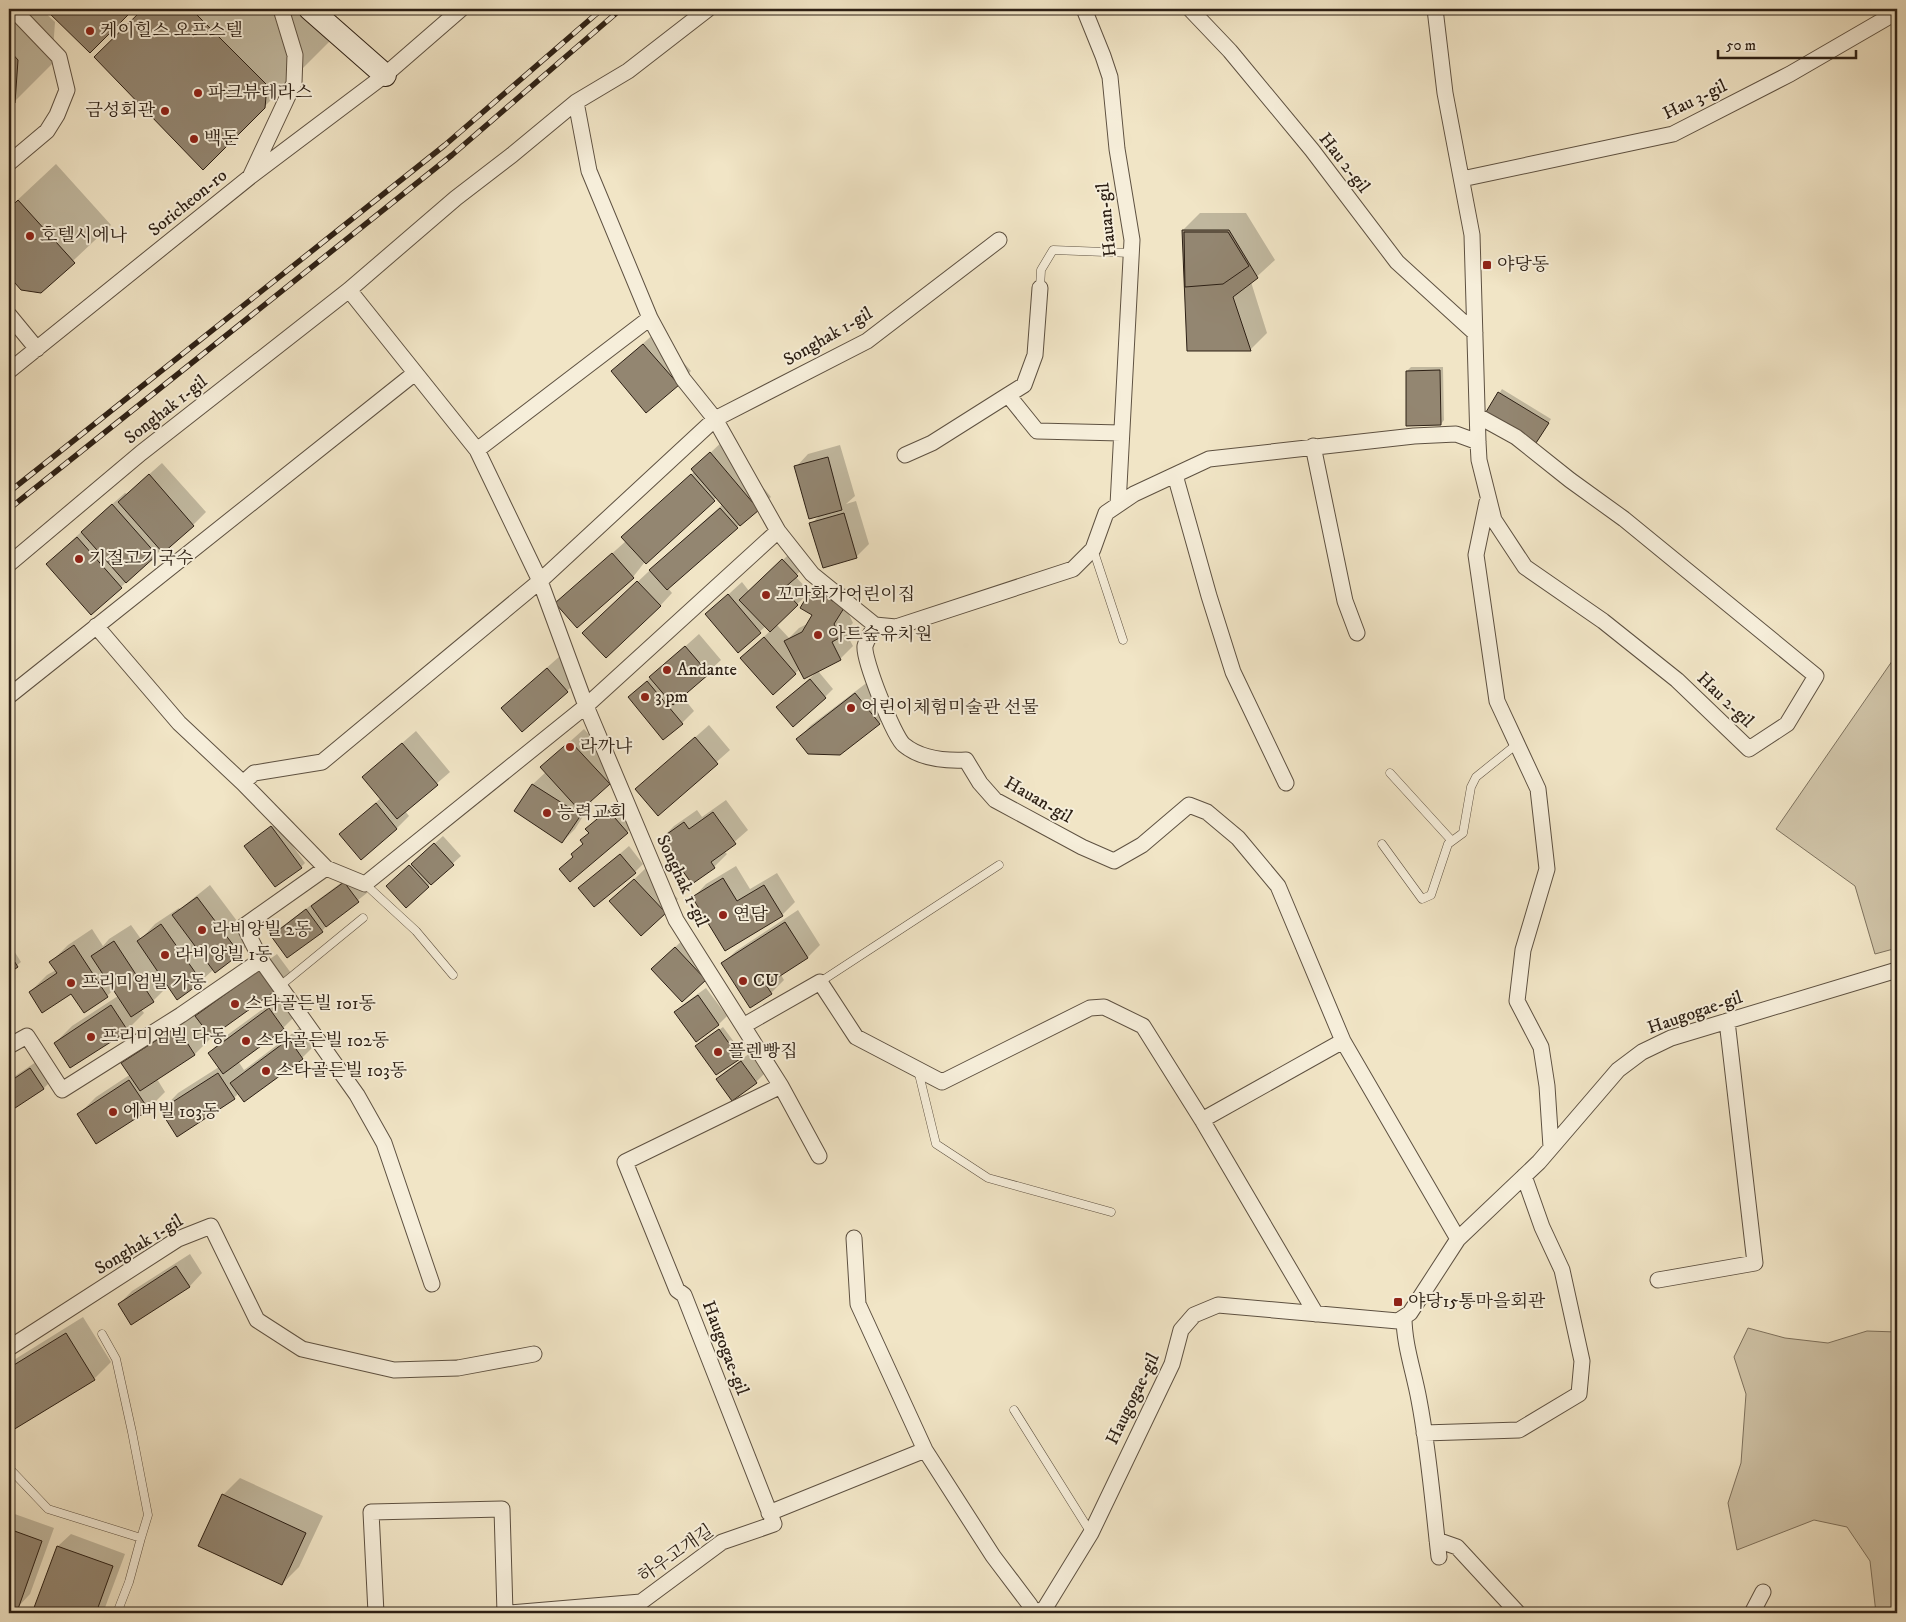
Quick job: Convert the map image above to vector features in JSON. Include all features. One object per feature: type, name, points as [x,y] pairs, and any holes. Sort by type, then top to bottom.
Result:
[{"type":"street","points":[[9,163],[47,131],[57,115],[67,90],[59,57],[13,9]]},
{"type":"street","points":[[251,176],[294,83],[295,55],[281,9]]},
{"type":"street","points":[[310,9],[385,75]]},
{"type":"street","name":"Soricheon-ro","points":[[9,371],[251,176],[385,75],[461,9]]},
{"type":"street","name":"Songhak 1-gil","points":[[9,564],[142,453],[349,290],[456,198],[512,156],[576,102],[628,71],[708,9]]},
{"type":"street","name":"Hauan-gil","points":[[1084,9],[1110,77],[1117,149],[1132,240],[1118,505]]},
{"type":"street","name":"Hau 2-gil","points":[[1190,9],[1230,52],[1312,150],[1397,262],[1475,333]]},
{"type":"street","name":"Hau 2-gil","points":[[1435,9],[1445,93],[1472,235],[1479,460],[1494,520],[1525,568],[1603,621],[1676,680],[1748,749],[1787,724],[1816,676],[1624,519],[1516,437],[1478,416]]},
{"type":"street","name":"Hau 3-gil","points":[[1462,179],[1673,134],[1790,74],[1897,12]]},
{"type":"street","points":[[576,102],[589,171],[650,318],[683,379],[716,419],[778,531],[812,574],[875,625],[896,626],[1073,569],[1093,549],[1106,513],[1134,494],[1209,459],[1414,436],[1456,434],[1478,442]]},
{"type":"street","name":"Songhak 1-gil","points":[[243,783],[254,773],[322,762],[540,581],[716,419],[867,341],[998,240]]},
{"type":"street","points":[[905,455],[932,443],[1024,385],[1035,356],[1040,288]]},
{"type":"street","name":"Songhak 1-gil","points":[[349,290],[477,450],[540,581],[586,706],[676,920],[782,1086],[818,1156]]},
{"type":"street","points":[[9,315],[37,349]]},
{"type":"street","points":[[477,450],[650,318]]},
{"type":"street","points":[[9,696],[415,373]]},
{"type":"street","points":[[1008,395],[1037,432],[1121,433]]},
{"type":"street","points":[[1313,446],[1345,601],[1357,633]]},
{"type":"street","points":[[1175,475],[1209,596],[1233,672],[1286,783]]},
{"type":"street","points":[[1488,496],[1476,555],[1497,701],[1538,789],[1547,869],[1523,950],[1518,1001],[1541,1047],[1547,1086],[1551,1146]]},
{"type":"street","points":[[96,626],[179,724],[243,783],[326,868],[365,884],[586,706],[778,531]]},
{"type":"street","name":"Hauan-gil","points":[[875,625],[865,647],[870,673],[902,743],[916,754],[950,761],[966,760],[980,782],[995,800],[1082,847],[1114,860],[1142,845],[1189,805],[1208,812],[1238,838],[1278,886],[1343,1041]]},
{"type":"street","points":[[326,868],[244,926],[261,960],[358,1095],[384,1143],[432,1284]]},
{"type":"street","points":[[9,1046],[27,1036],[62,1090],[181,1015],[261,960]]},
{"type":"street","name":"Haugogae-gil","points":[[1041,1612],[1091,1532],[1172,1364],[1181,1330],[1194,1315],[1218,1305],[1398,1321],[1410,1314],[1458,1239],[1524,1176],[1618,1070],[1642,1052],[1671,1038],[1897,970]]},
{"type":"street","points":[[743,1026],[820,982],[856,1037],[942,1082],[1090,1008],[1104,1007],[1143,1026],[1202,1120],[1316,1314]]},
{"type":"street","points":[[1658,1280],[1755,1263],[1727,1021]]},
{"type":"street","points":[[1202,1120],[1343,1041],[1458,1239]]},
{"type":"street","name":"Haugogae-gil","points":[[769,1513],[684,1296],[676,1290],[625,1162],[782,1086]]},
{"type":"street","points":[[1424,1433],[1519,1430],[1579,1394],[1582,1361],[1562,1270],[1542,1228],[1524,1176]]},
{"type":"street","name":"Songhak 1-gil","points":[[9,1348],[178,1239],[212,1226],[257,1320],[302,1349],[394,1370],[458,1368],[534,1354]]},
{"type":"street","points":[[854,1238],[858,1304],[925,1450],[993,1556],[1030,1605],[1041,1612]]},
{"type":"street","points":[[1404,1317],[1404,1333],[1419,1400],[1424,1433],[1439,1558]]},
{"type":"street","points":[[510,1613],[641,1602],[722,1542],[774,1524],[769,1513],[925,1450]]},
{"type":"street","points":[[376,1613],[371,1512],[502,1509],[505,1613]]},
{"type":"street","points":[[1437,1540],[1457,1547],[1518,1613]]},
{"type":"street","points":[[1752,1613],[1763,1592]]},
{"type":"lane","points":[[1040,288],[1041,270],[1053,250],[1131,253]]},
{"type":"lane","points":[[1093,549],[1123,640]]},
{"type":"lane","points":[[1382,844],[1422,899],[1431,896],[1448,844],[1463,833],[1471,787],[1476,777],[1517,744]]},
{"type":"lane","points":[[1390,773],[1452,841]]},
{"type":"lane","points":[[820,982],[999,865]]},
{"type":"lane","points":[[365,884],[416,931],[453,975]]},
{"type":"lane","points":[[280,986],[363,918]]},
{"type":"lane","points":[[918,1069],[936,1144],[988,1178],[1111,1212]]},
{"type":"lane","points":[[102,1334],[116,1359],[148,1515],[129,1582],[117,1613]]},
{"type":"lane","points":[[1014,1410],[1091,1532]]},
{"type":"lane","points":[[9,1468],[48,1509],[141,1538]]},
{"type":"shaded area","points":[[1897,654],[1897,948],[1875,954],[1855,886],[1776,829]]},
{"type":"shaded area","points":[[1748,1328],[1785,1338],[1828,1343],[1867,1331],[1897,1332],[1897,1613],[1876,1613],[1870,1561],[1847,1527],[1814,1520],[1737,1550],[1728,1503],[1741,1463],[1746,1394],[1734,1357]]},
{"type":"building","name":"케이힐스 오프스텔","points":[[45,9],[134,9],[90,53]]},
{"type":"building","name":"파크뷰테라스","points":[[143,9],[191,9],[267,85],[265,108],[203,170],[94,57]]},
{"type":"building","points":[[9,50],[18,60],[15,103],[9,108]]},
{"type":"building","name":"호텔시에나","points":[[18,200],[75,263],[41,293],[21,290],[9,276],[9,209]]},
{"type":"building","points":[[1182,230],[1229,230],[1258,278],[1233,297],[1251,351],[1187,351]]},
{"type":"building","points":[[1184,232],[1228,232],[1249,266],[1223,284],[1185,287]]},
{"type":"building","points":[[643,344],[679,385],[646,413],[611,371]]},
{"type":"building","points":[[1440,370],[1441,425],[1406,426],[1406,371]]},
{"type":"building","points":[[1498,392],[1549,423],[1536,443],[1486,412]]},
{"type":"building","points":[[710,452],[759,510],[740,526],[691,469]]},
{"type":"building","points":[[828,457],[842,510],[809,519],[794,466]]},
{"type":"building","points":[[149,474],[194,526],[163,553],[118,502]]},
{"type":"building","points":[[691,474],[715,501],[646,564],[621,537]]},
{"type":"building","points":[[112,504],[157,555],[126,583],[81,532]]},
{"type":"building","points":[[720,508],[738,528],[667,590],[649,570]]},
{"type":"building","points":[[844,513],[857,558],[823,568],[809,523]]},
{"type":"building","points":[[77,537],[122,588],[91,615],[46,564]]},
{"type":"building","points":[[612,553],[634,578],[577,628],[555,603]]},
{"type":"building","name":"꼬마화가어린이집","points":[[782,559],[798,576],[783,589],[798,605],[770,632],[739,600]]},
{"type":"building","points":[[637,581],[661,606],[606,658],[582,633]]},
{"type":"building","name":"아트숲유치원","points":[[812,588],[844,608],[834,624],[841,637],[832,642],[841,660],[804,679],[784,641],[802,632],[812,615],[800,608]]},
{"type":"building","points":[[728,594],[761,633],[738,653],[705,614]]},
{"type":"building","points":[[764,637],[796,674],[773,695],[740,658]]},
{"type":"building","points":[[685,646],[709,674],[673,705],[649,677]]},
{"type":"building","points":[[547,668],[568,692],[522,732],[501,708]]},
{"type":"building","points":[[810,679],[826,698],[793,727],[776,707]]},
{"type":"building","points":[[647,681],[683,724],[663,740],[628,697]]},
{"type":"building","name":"어린이체험미술관 선물","points":[[855,693],[880,724],[840,755],[808,754],[796,739]]},
{"type":"building","points":[[695,737],[718,764],[658,816],[635,789]]},
{"type":"building","points":[[570,741],[610,784],[580,811],[540,767]]},
{"type":"building","points":[[402,743],[438,785],[397,819],[362,777]]},
{"type":"building","name":"능력교회","points":[[532,784],[581,815],[562,843],[514,811]]},
{"type":"building","points":[[376,803],[397,829],[361,860],[339,834]]},
{"type":"building","points":[[608,810],[628,833],[570,882],[559,869],[573,857],[571,854],[583,844],[580,840],[589,833],[585,829]]},
{"type":"building","points":[[713,812],[736,844],[711,862],[715,868],[692,884],[660,839],[684,822],[689,829]]},
{"type":"building","points":[[271,826],[302,868],[275,887],[244,846]]},
{"type":"building","points":[[434,843],[454,865],[431,885],[411,864]]},
{"type":"building","points":[[620,854],[636,873],[594,907],[578,888]]},
{"type":"building","points":[[409,865],[429,887],[406,908],[386,886]]},
{"type":"building","points":[[723,878],[737,901],[764,885],[783,916],[725,951],[692,897]]},
{"type":"building","points":[[634,879],[666,913],[641,936],[609,901]]},
{"type":"building","points":[[344,882],[359,902],[326,927],[311,906]]},
{"type":"building","name":"라비앙빌 2동","points":[[197,897],[240,954],[215,973],[172,915]]},
{"type":"building","points":[[306,909],[323,932],[287,958],[271,936]]},
{"type":"building","points":[[785,922],[808,958],[766,985],[772,994],[750,1008],[721,963]]},
{"type":"building","name":"라비앙빌 1동","points":[[161,924],[202,982],[177,1000],[137,941]]},
{"type":"building","points":[[114,941],[154,1002],[131,1017],[91,956]]},
{"type":"building","name":"프리미엄빌 가동","points":[[74,945],[108,997],[84,1013],[71,994],[42,1013],[29,992],[57,973],[49,962]]},
{"type":"building","points":[[675,947],[706,980],[682,1002],[651,969]]},
{"type":"building","points":[[9,953],[18,967],[9,973]]},
{"type":"building","name":"스타골든빌 101동","points":[[259,970],[275,991],[211,1037],[195,1016]]},
{"type":"building","points":[[698,995],[719,1025],[696,1042],[674,1012]]},
{"type":"building","name":"프리미엄빌 다동","points":[[111,1005],[128,1031],[70,1068],[54,1043]]},
{"type":"building","name":"스타골든빌 102동","points":[[269,1008],[284,1029],[223,1074],[208,1053]]},
{"type":"building","points":[[177,1027],[195,1055],[140,1091],[121,1063]]},
{"type":"building","name":"플렌빵집","points":[[719,1029],[740,1059],[716,1075],[695,1046]]},
{"type":"building","name":"스타골든빌 103동","points":[[289,1039],[303,1059],[244,1102],[230,1083]]},
{"type":"building","points":[[741,1061],[757,1083],[732,1101],[716,1079]]},
{"type":"building","points":[[30,1068],[44,1089],[9,1112],[9,1082]]},
{"type":"building","points":[[218,1073],[235,1099],[177,1137],[160,1110]]},
{"type":"building","name":"에버빌 103동","points":[[129,1080],[149,1110],[96,1144],[77,1114]]},
{"type":"building","points":[[176,1266],[190,1287],[131,1325],[118,1304]]},
{"type":"building","points":[[66,1333],[95,1380],[13,1430],[9,1423],[9,1368]]},
{"type":"building","points":[[222,1494],[306,1533],[282,1585],[198,1546]]},
{"type":"building","points":[[9,1529],[42,1541],[18,1609],[9,1605]]},
{"type":"building","points":[[57,1546],[113,1566],[96,1613],[32,1613]]},
{"type":"railway","points":[[9,492],[445,145],[602,9]]},
{"type":"railway","points":[[9,509],[452,155],[621,9]]},
{"type":"place","name":"케이힐스 오프스텔","points":[[90,31]]},
{"type":"place","name":"파크뷰테라스","points":[[198,93]]},
{"type":"place","name":"금성회관","points":[[165,111]]},
{"type":"place","name":"백돈","points":[[194,139]]},
{"type":"place","name":"호텔시에나","points":[[30,236]]},
{"type":"place","name":"야당동","points":[[1487,265]]},
{"type":"place","name":"기절고기국수","points":[[79,559]]},
{"type":"place","name":"꼬마화가어린이집","points":[[766,595]]},
{"type":"place","name":"아트숲유치원","points":[[818,635]]},
{"type":"place","name":"Andante","points":[[667,670]]},
{"type":"place","name":"3 pm","points":[[645,697]]},
{"type":"place","name":"어린이체험미술관 선물","points":[[851,708]]},
{"type":"place","name":"라까냐","points":[[570,747]]},
{"type":"place","name":"능력교회","points":[[547,813]]},
{"type":"place","name":"연담","points":[[723,915]]},
{"type":"place","name":"라비앙빌 2동","points":[[202,930]]},
{"type":"place","name":"라비앙빌 1동","points":[[165,955]]},
{"type":"place","name":"CU","points":[[743,981]]},
{"type":"place","name":"프리미엄빌 가동","points":[[71,983]]},
{"type":"place","name":"스타골든빌 101동","points":[[235,1004]]},
{"type":"place","name":"프리미엄빌 다동","points":[[91,1037]]},
{"type":"place","name":"스타골든빌 102동","points":[[246,1041]]},
{"type":"place","name":"플렌빵집","points":[[718,1052]]},
{"type":"place","name":"스타골든빌 103동","points":[[266,1071]]},
{"type":"place","name":"에버빌 103동","points":[[113,1112]]},
{"type":"place","name":"야당15통마을회관","points":[[1398,1302]]}]
